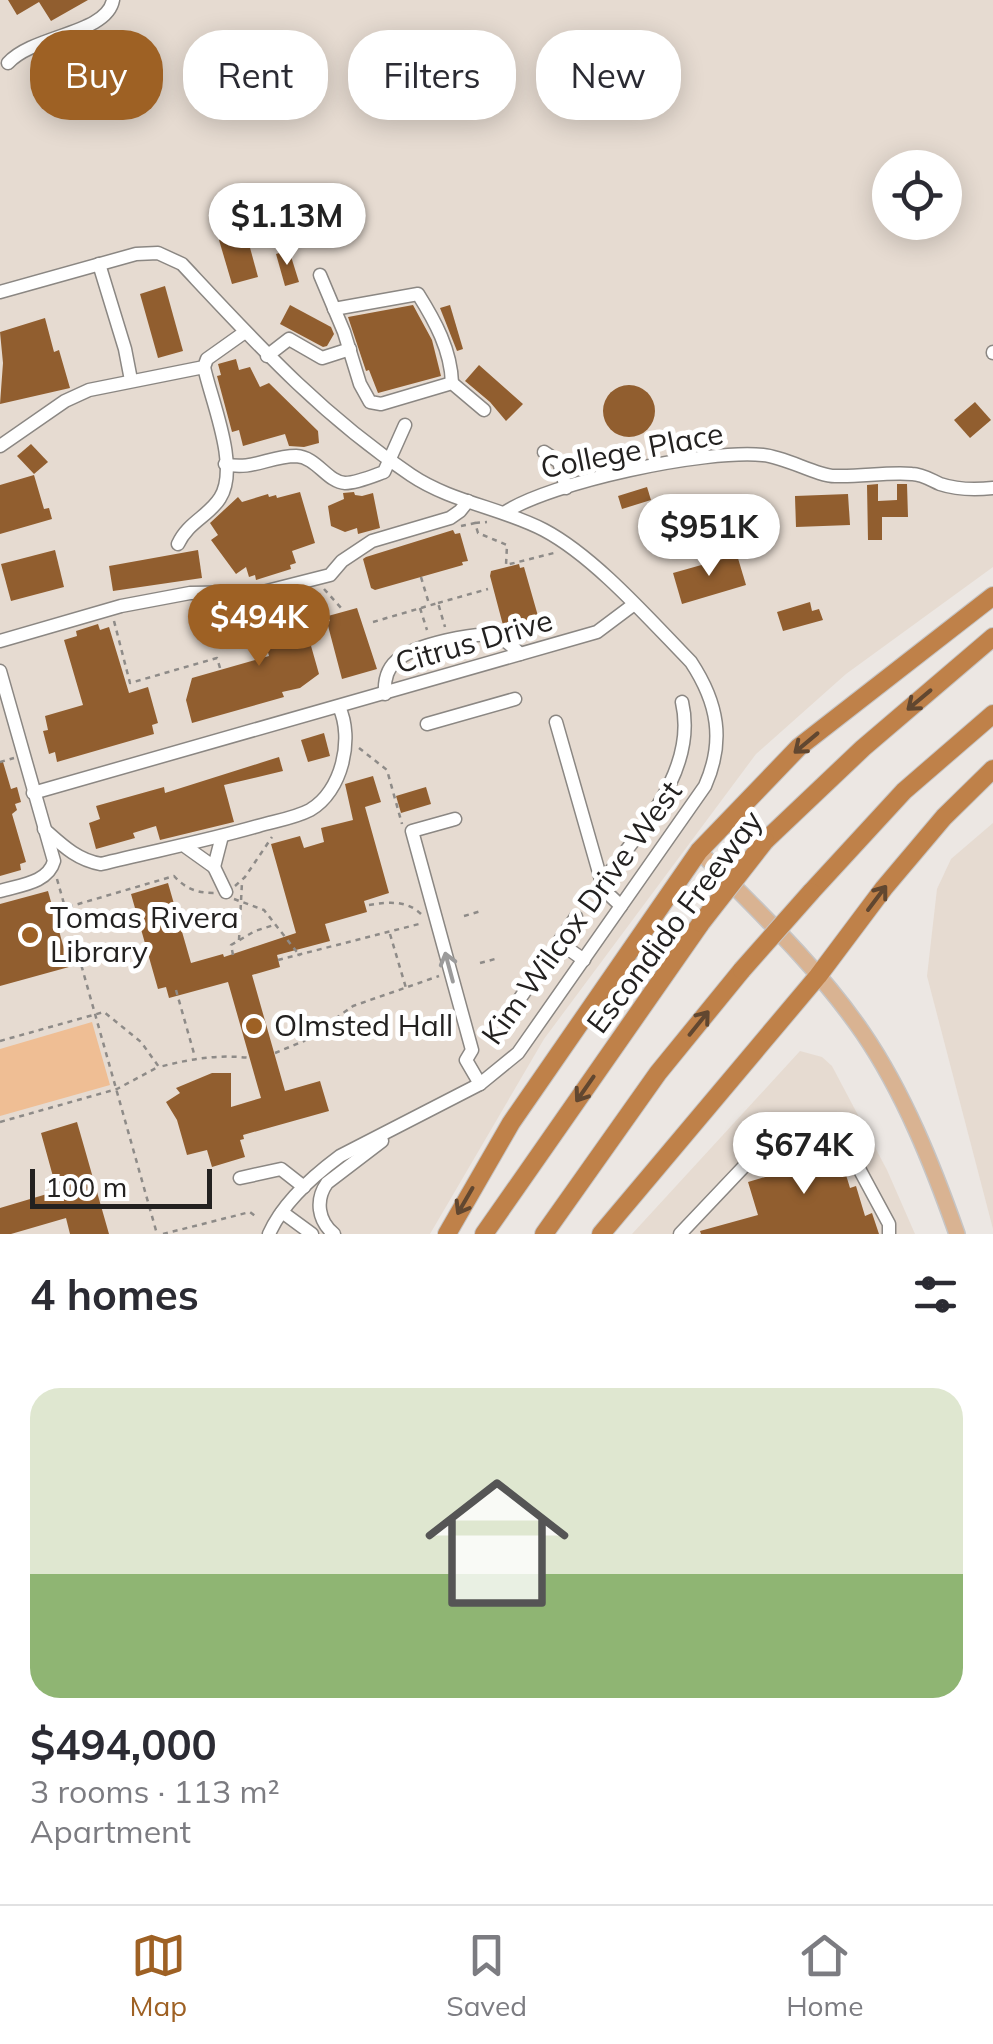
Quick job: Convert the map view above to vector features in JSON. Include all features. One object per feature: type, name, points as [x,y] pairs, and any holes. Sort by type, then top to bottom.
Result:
[{"type":"highway","points":[[447,1234],[510,1123],[699,851],[799,747],[993,596]]},
{"type":"highway","name":"Escondido Freeway","points":[[484,1234],[701,923],[765,841],[863,748],[993,637]]},
{"type":"highway","points":[[544,1234],[658,1073],[742,970],[904,790],[993,714]]},
{"type":"highway","points":[[601,1234],[818,976],[884,888],[944,817],[993,769]]},
{"type":"main road","points":[[699,851],[818,976],[863,1034],[890,1078],[957,1234]]},
{"type":"street","points":[[8,63],[25,48],[102,20],[111,10],[113,0]]},
{"type":"street","points":[[0,292],[136,254],[158,253],[182,264],[267,356],[333,418],[432,487],[518,517],[561,540],[634,605]]},
{"type":"street","points":[[99,264],[125,348],[130,380]]},
{"type":"street","points":[[320,275],[350,348],[360,384],[374,404],[452,383]]},
{"type":"street","points":[[334,309],[418,294],[436,320],[452,370],[452,383],[484,410]]},
{"type":"street","points":[[178,544],[186,530],[224,493],[224,440],[204,367],[207,359],[245,332]]},
{"type":"street","points":[[267,356],[289,338],[322,358],[350,348]]},
{"type":"street","points":[[0,446],[65,400],[89,390],[204,367]]},
{"type":"street","points":[[225,464],[244,468],[298,456],[317,464],[340,483],[348,483],[381,473],[392,462],[406,425]]},
{"type":"street","points":[[544,452],[558,462],[566,488]]},
{"type":"street","name":"College Place","points":[[504,513],[528,498],[566,488],[663,465],[737,454],[765,455],[830,476],[917,474],[962,490],[993,488]]},
{"type":"street","points":[[0,641],[111,609],[190,594],[263,592],[330,575],[372,541],[450,518],[468,500]]},
{"type":"street","name":"Citrus Drive","points":[[33,793],[597,632],[634,605]]},
{"type":"street","name":"Kim Wilcox Drive West","points":[[269,1234],[304,1186],[340,1156],[480,1084],[518,1053],[705,786],[717,752],[716,715],[705,682],[691,662],[634,605]]},
{"type":"street","points":[[385,694],[386,675],[398,659],[468,636],[490,635],[520,654]]},
{"type":"street","points":[[0,671],[54,861],[51,871],[41,879],[0,891]]},
{"type":"street","points":[[427,724],[515,699]]},
{"type":"street","points":[[602,883],[667,791],[685,744],[682,702]]},
{"type":"street","points":[[44,829],[71,853],[101,864],[186,847],[301,813],[318,804],[336,778],[347,742],[347,723],[340,707]]},
{"type":"street","points":[[556,722],[602,883],[608,896],[622,906]]},
{"type":"street","points":[[454,819],[412,831],[472,1050],[466,1060],[480,1084]]},
{"type":"street","points":[[214,867],[222,836]]},
{"type":"street","points":[[186,847],[214,867],[226,892]]},
{"type":"street","points":[[512,1010],[576,917]]},
{"type":"street","points":[[560,943],[584,960]]},
{"type":"street","points":[[680,1234],[770,1139],[828,1122],[842,1136],[889,1224],[889,1234]]},
{"type":"street","points":[[334,1234],[321,1218],[320,1193],[399,1126]]},
{"type":"street","points":[[240,1178],[281,1169],[304,1186]]},
{"type":"street","points":[[282,1212],[312,1234]]},
{"type":"path","points":[[453,528],[490,522]]},
{"type":"path","points":[[475,523],[478,533],[508,547],[506,565],[558,553],[549,548]]},
{"type":"path","points":[[421,577],[429,605]]},
{"type":"path","points":[[312,580],[343,610]]},
{"type":"path","points":[[372,622],[488,589]]},
{"type":"path","points":[[420,608],[428,634],[445,628],[438,603]]},
{"type":"path","points":[[111,609],[130,683],[217,658],[220,668]]},
{"type":"path","points":[[347,742],[388,770],[398,808]]},
{"type":"path","points":[[0,762],[15,757]]},
{"type":"path","points":[[66,908],[174,876],[183,886],[201,893],[226,892],[242,880],[272,837]]},
{"type":"path","points":[[51,871],[59,882],[156,1234]]},
{"type":"path","points":[[240,940],[242,880]]},
{"type":"path","points":[[226,892],[243,904],[264,910],[300,956]]},
{"type":"path","points":[[278,960],[430,922],[414,907],[391,902],[369,905]]},
{"type":"path","points":[[464,916],[481,911]]},
{"type":"path","points":[[233,955],[231,945],[276,924]]},
{"type":"path","points":[[389,932],[406,988]]},
{"type":"path","points":[[480,963],[496,959]]},
{"type":"path","points":[[274,1053],[304,1041],[353,1006],[450,973]]},
{"type":"path","points":[[176,990],[195,1058]]},
{"type":"path","points":[[0,1040],[95,1013],[108,1014],[142,1042],[159,1067]]},
{"type":"path","points":[[0,1122],[117,1090],[159,1067],[195,1058],[250,1058]]},
{"type":"path","points":[[163,1234],[250,1212],[258,1218]]},
{"type":"shaded area","points":[[0,0],[993,0],[993,567],[846,674],[756,754],[544,1039],[430,1234],[0,1234]]},
{"type":"shaded area","points":[[993,823],[993,1229],[927,976],[937,889],[951,859]]},
{"type":"shaded area","points":[[92,1022],[110,1085],[0,1116],[0,1049]]},
{"type":"shaded area","points":[[800,1051],[822,1057],[832,1066],[887,1170],[915,1234],[632,1234]]},
{"type":"building","points":[[8,0],[88,0],[51,21],[39,2],[17,15]]},
{"type":"building","points":[[246,233],[258,277],[232,284],[219,240]]},
{"type":"building","points":[[289,250],[299,282],[285,286],[276,254]]},
{"type":"building","points":[[165,286],[183,351],[158,358],[140,294]]},
{"type":"building","points":[[290,305],[331,327],[334,334],[327,346],[280,324]]},
{"type":"building","points":[[413,305],[432,340],[441,376],[378,393],[369,370],[366,371],[348,317]]},
{"type":"building","points":[[450,305],[463,349],[457,351],[440,308]]},
{"type":"building","points":[[45,318],[70,388],[0,404],[0,332]]},
{"type":"building","points":[[236,359],[239,370],[250,367],[260,387],[269,383],[318,431],[319,443],[289,446],[285,434],[243,446],[239,430],[232,432],[217,376],[221,375],[218,364]]},
{"type":"building","points":[[479,365],[523,404],[506,421],[465,381]]},
{"type":"building","points":[[629,385],[647,393],[655,411],[647,429],[629,437],[611,429],[603,411],[611,393]]},
{"type":"building","points":[[975,402],[991,420],[970,438],[954,420]]},
{"type":"building","points":[[31,444],[48,462],[34,474],[17,456]]},
{"type":"building","points":[[34,475],[44,509],[49,508],[52,519],[0,534],[0,485]]},
{"type":"building","points":[[878,484],[878,501],[897,500],[897,484],[907,484],[908,517],[882,517],[882,540],[868,540],[867,485]]},
{"type":"building","points":[[647,487],[651,500],[622,509],[618,496]]},
{"type":"building","points":[[300,492],[315,543],[292,551],[296,563],[290,565],[291,569],[256,580],[255,575],[249,577],[246,567],[236,574],[211,540],[218,535],[210,523],[238,497],[242,502],[268,494],[277,498]]},
{"type":"building","points":[[343,493],[362,496],[373,493],[380,528],[358,534],[357,528],[345,532],[331,526],[328,506],[344,499]]},
{"type":"building","points":[[848,494],[850,525],[796,527],[795,496]]},
{"type":"building","points":[[453,530],[460,533],[468,561],[463,565],[371,588],[363,559]]},
{"type":"building","points":[[55,550],[64,587],[11,601],[1,564]]},
{"type":"building","points":[[198,550],[202,578],[113,591],[109,566]]},
{"type":"building","points":[[737,555],[746,585],[682,604],[673,573]]},
{"type":"building","points":[[519,564],[524,567],[540,623],[510,632],[504,629],[490,576],[491,571]]},
{"type":"building","points":[[298,600],[319,674],[300,688],[282,692],[284,697],[192,723],[186,700],[192,678],[269,656],[257,612]]},
{"type":"building","points":[[810,602],[812,611],[819,609],[823,620],[783,631],[777,612]]},
{"type":"building","points":[[357,608],[377,669],[342,679],[328,616]]},
{"type":"building","points":[[98,624],[100,630],[109,627],[129,693],[148,687],[158,723],[152,725],[154,734],[57,762],[55,752],[49,754],[43,731],[48,730],[45,716],[83,705],[64,640],[77,636],[76,631]]},
{"type":"building","points":[[324,733],[330,756],[308,762],[301,740]]},
{"type":"building","points":[[279,757],[283,771],[224,785],[234,822],[160,840],[156,826],[133,833],[135,838],[96,849],[89,823],[100,819],[96,806],[164,787],[165,793]]},
{"type":"building","points":[[0,762],[11,789],[17,787],[21,802],[15,804],[17,810],[12,814],[26,862],[20,864],[21,870],[0,876]]},
{"type":"building","points":[[373,776],[381,802],[365,807],[389,893],[364,901],[367,912],[325,924],[330,941],[277,955],[280,967],[252,975],[285,1091],[320,1081],[329,1111],[243,1135],[240,1140],[245,1157],[212,1167],[207,1150],[187,1155],[177,1120],[166,1102],[180,1093],[176,1088],[212,1073],[231,1073],[231,1107],[261,1098],[228,982],[169,998],[166,987],[158,989],[131,894],[168,883],[191,963],[223,954],[224,957],[296,933],[271,844],[300,836],[304,848],[324,842],[321,828],[353,820],[345,784]]},
{"type":"building","points":[[426,787],[431,804],[401,813],[396,796]]},
{"type":"building","name":"Tomas Rivera Library","points":[[48,891],[69,967],[0,986],[0,904]]},
{"type":"building","points":[[77,1122],[109,1234],[70,1234],[66,1218],[0,1234],[0,1208],[57,1191],[41,1133]]},
{"type":"building","points":[[826,1133],[833,1157],[840,1155],[850,1188],[856,1186],[865,1216],[872,1213],[879,1234],[701,1234],[700,1231],[758,1215],[748,1182],[779,1173],[773,1151]]},
{"type":"place","name":"Tomas Rivera Library","points":[[30,935]]},
{"type":"place","name":"Olmsted Hall","points":[[254,1026]]}]
